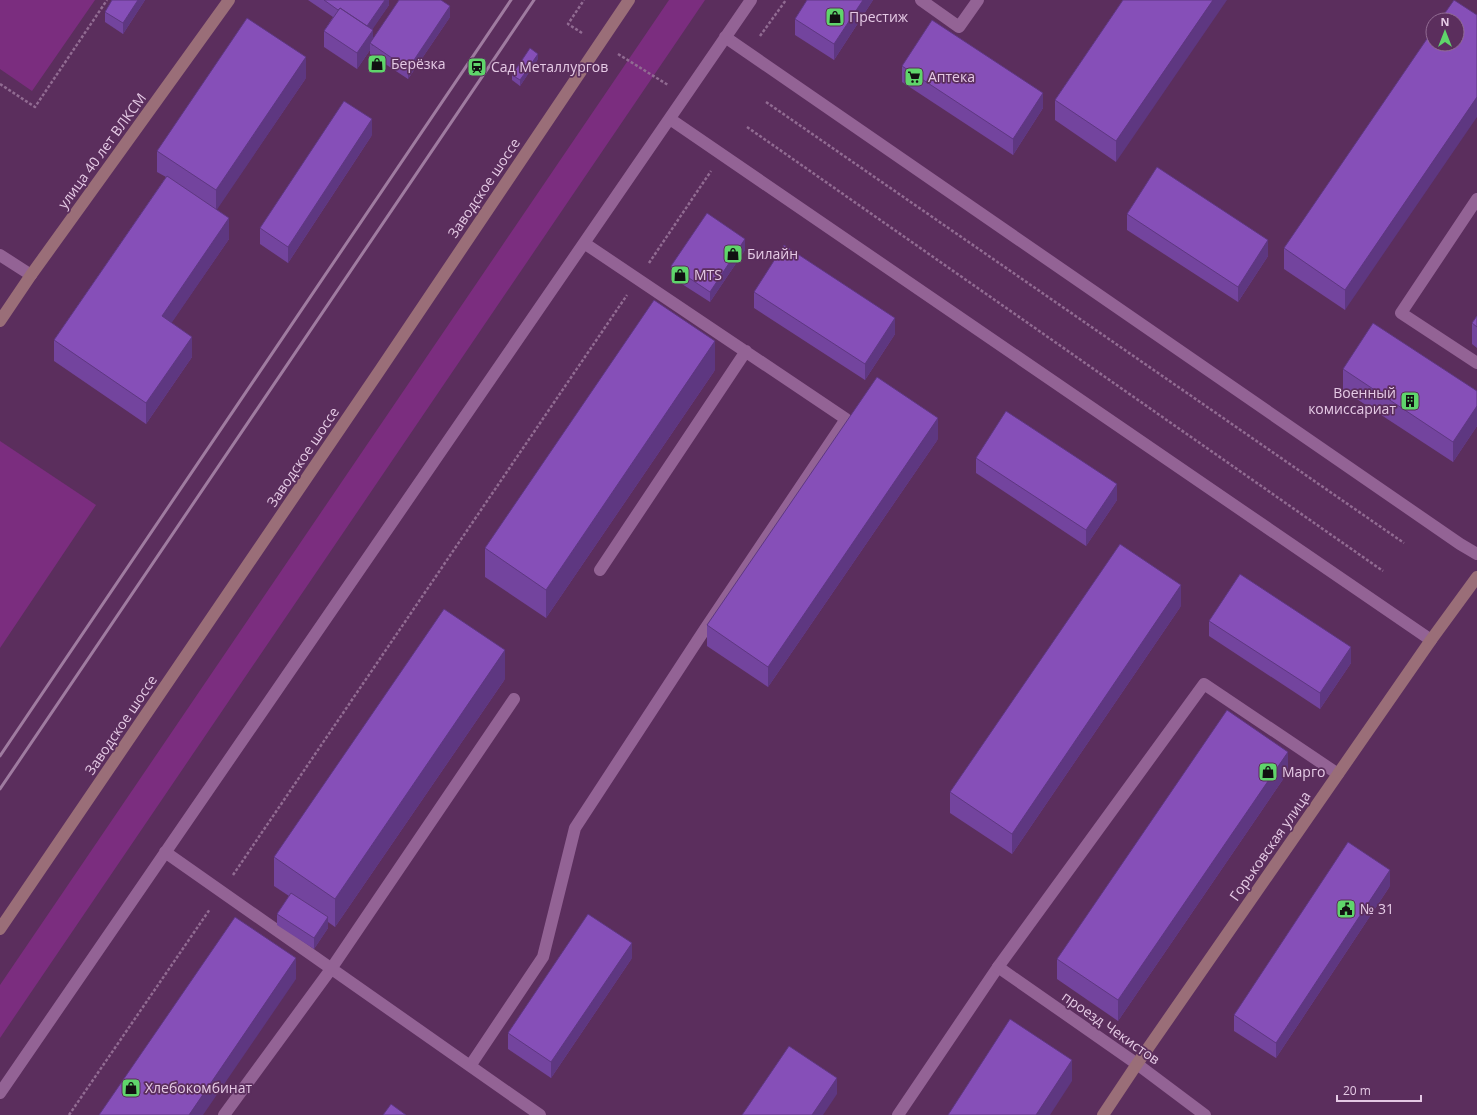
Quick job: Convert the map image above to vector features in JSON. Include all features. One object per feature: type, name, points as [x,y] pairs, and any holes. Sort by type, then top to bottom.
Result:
[{"type":"main road","name":"улица 40 лет ВЛКСМ","points":[[0,321],[31,275],[229,0]]},
{"type":"main road","name":"Заводское шоссе","points":[[0,929],[384,364],[629,0]]},
{"type":"main road","name":"Горьковская улица","points":[[1103,1115],[1431,640],[1477,577]]},
{"type":"street","points":[[0,1093],[751,0]]},
{"type":"street","points":[[921,0],[960,27],[978,0]]},
{"type":"street","points":[[725,37],[1434,526],[1477,554]]},
{"type":"street","points":[[670,119],[1431,640]]},
{"type":"street","points":[[1477,199],[1401,313],[1477,363]]},
{"type":"street","points":[[470,1066],[543,957],[575,828],[705,629],[846,419],[584,244]]},
{"type":"street","points":[[0,255],[31,275]]},
{"type":"street","points":[[600,570],[746,351]]},
{"type":"street","points":[[898,1115],[998,967],[1204,684],[1338,774]]},
{"type":"street","points":[[224,1115],[331,969],[514,699]]},
{"type":"street","points":[[165,852],[540,1115]]},
{"type":"street","name":"проезд Чекистов","points":[[998,967],[1137,1064],[1205,1115]]},
{"type":"path","points":[[0,84],[35,108],[108,0]]},
{"type":"path","points":[[747,52],[786,0]]},
{"type":"path","points":[[766,102],[1404,543]]},
{"type":"path","points":[[747,127],[1383,571]]},
{"type":"path","points":[[69,1115],[722,155]]},
{"type":"shaded area","points":[[0,0],[95,0],[32,91],[0,69]]},
{"type":"shaded area","points":[[669,0],[705,0],[0,1038],[0,985]]},
{"type":"shaded area","points":[[0,441],[96,505],[0,648]]},
{"type":"building","points":[[112,0],[138,0],[123,23],[105,12]]},
{"type":"building","points":[[324,0],[385,0],[367,26],[340,8],[338,10]]},
{"type":"building","points":[[399,0],[441,0],[450,6],[408,69],[370,43]]},
{"type":"building","points":[[807,0],[863,0],[834,44],[795,19]]},
{"type":"building","points":[[1123,0],[1213,0],[1116,141],[1055,100]]},
{"type":"building","points":[[1454,0],[1477,15],[1477,97],[1345,290],[1284,248],[1425,42],[1425,52],[1465,52],[1465,12],[1446,12]]},
{"type":"building","points":[[340,8],[373,30],[357,53],[324,31]]},
{"type":"building","points":[[247,18],[306,57],[216,190],[157,151]]},
{"type":"building","points":[[932,20],[1043,93],[1013,139],[902,66]]},
{"type":"building","points":[[530,48],[538,54],[520,80],[512,75]]},
{"type":"building","points":[[344,101],[372,119],[288,247],[260,228]]},
{"type":"building","points":[[1157,167],[1268,240],[1238,287],[1127,214]]},
{"type":"building","points":[[167,176],[229,218],[162,316],[192,337],[146,403],[54,340]]},
{"type":"building","points":[[707,213],[745,239],[710,292],[671,266]]},
{"type":"building","points":[[784,245],[895,318],[865,364],[754,292]]},
{"type":"building","points":[[654,300],[715,341],[546,590],[485,548]]},
{"type":"building","points":[[1477,316],[1477,327],[1472,323]]},
{"type":"building","name":"Военный комиссариат","points":[[1373,323],[1477,391],[1477,406],[1453,442],[1343,369]]},
{"type":"building","points":[[877,377],[938,418],[768,667],[707,625]]},
{"type":"building","points":[[1006,411],[1117,484],[1086,530],[976,458]]},
{"type":"building","points":[[1120,544],[1181,585],[1012,834],[950,792]]},
{"type":"building","points":[[1240,574],[1351,647],[1320,693],[1209,621]]},
{"type":"building","points":[[444,609],[505,650],[335,899],[274,857]]},
{"type":"building","points":[[1227,710],[1288,752],[1118,1000],[1057,959]]},
{"type":"building","points":[[1348,842],[1390,870],[1276,1043],[1234,1015]]},
{"type":"building","points":[[291,893],[328,917],[314,938],[277,914]]},
{"type":"building","points":[[588,914],[632,943],[551,1062],[508,1033]]},
{"type":"building","points":[[235,917],[296,958],[189,1115],[99,1115]]},
{"type":"building","points":[[1010,1019],[1072,1060],[1036,1115],[948,1115]]},
{"type":"building","points":[[789,1046],[837,1078],[812,1115],[742,1115]]},
{"type":"building","points":[[391,1104],[406,1115],[383,1115]]},
{"type":"railway","points":[[0,756],[511,0]]},
{"type":"railway","points":[[0,789],[534,0]]},
{"type":"place","name":"Престиж","points":[[835,17]]},
{"type":"place","name":"Берёзка","points":[[377,64]]},
{"type":"place","name":"Сад Металлургов","points":[[477,67]]},
{"type":"place","name":"Аптека","points":[[914,77]]},
{"type":"place","name":"Билайн","points":[[733,254]]},
{"type":"place","name":"MTS","points":[[680,275]]},
{"type":"place","name":"Военный комиссариат","points":[[1410,401]]},
{"type":"place","name":"Марго","points":[[1268,772]]},
{"type":"place","name":"№ 31","points":[[1346,909]]},
{"type":"place","name":"Хлебокомбинат","points":[[131,1088]]}]
